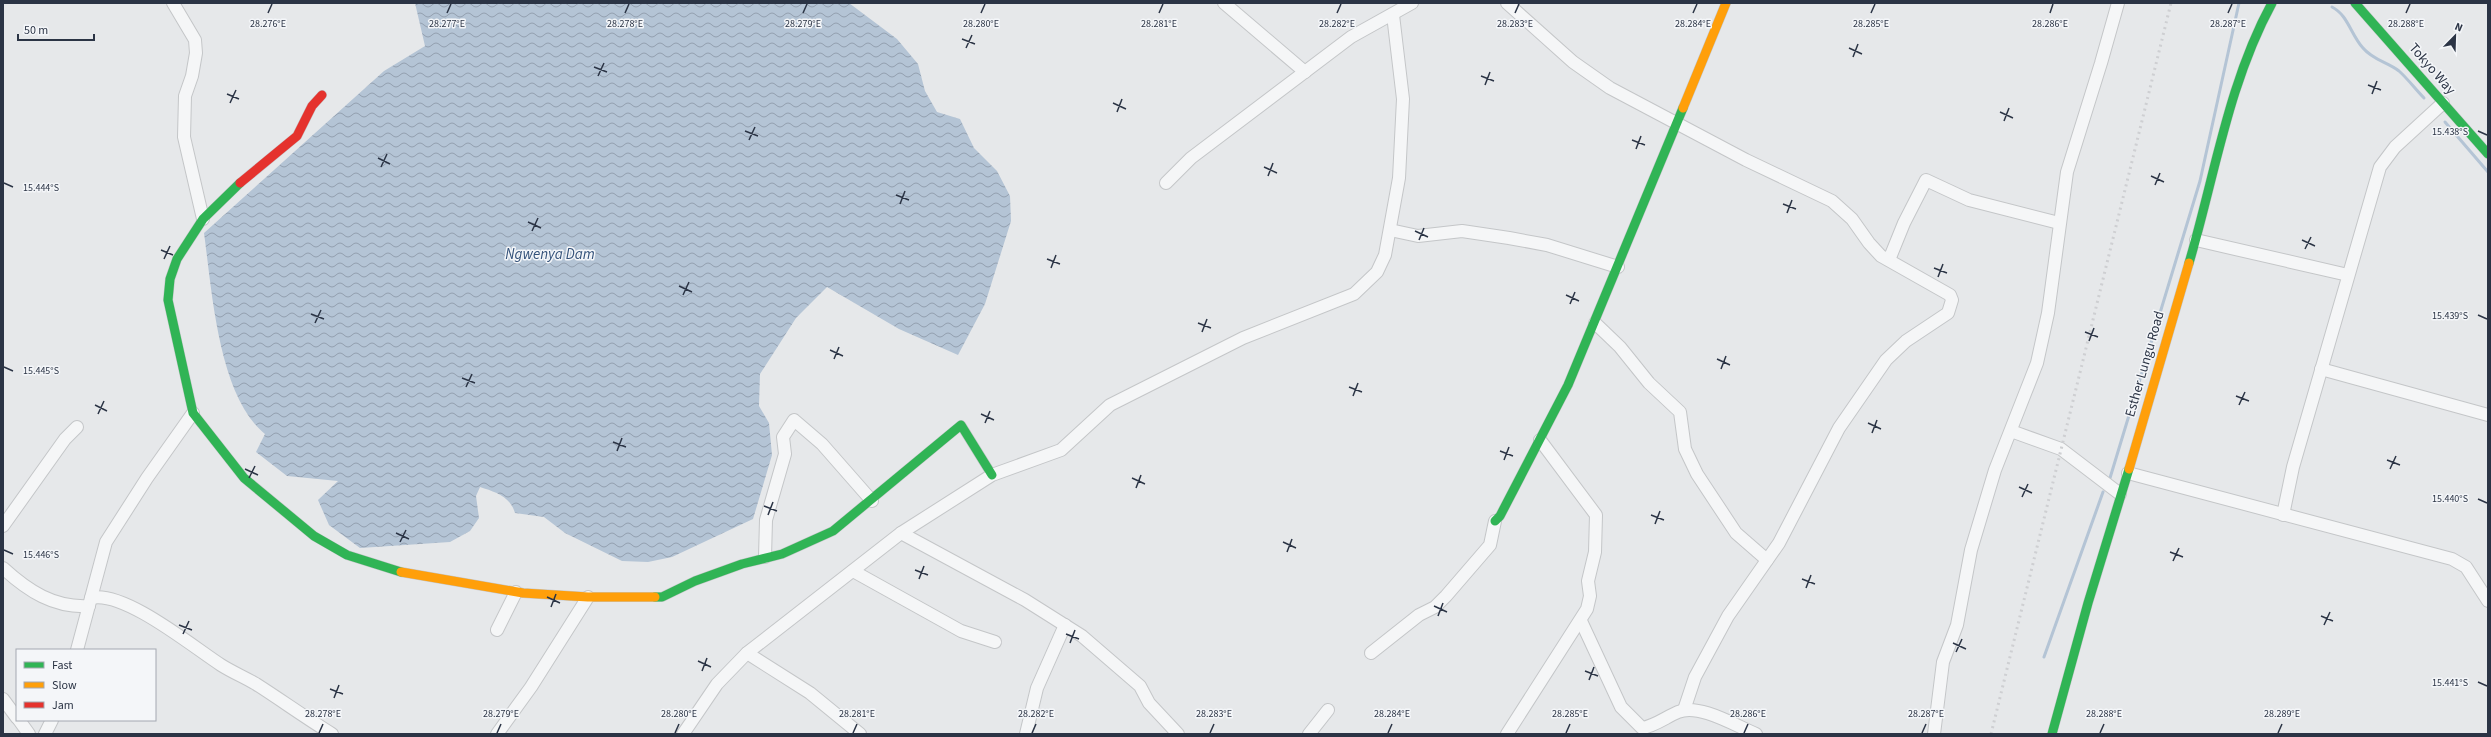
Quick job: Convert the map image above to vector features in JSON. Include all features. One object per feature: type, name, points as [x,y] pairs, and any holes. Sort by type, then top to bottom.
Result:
[{"type":"street","points":[[173,3],[195,40],[196,53],[192,76],[185,96],[184,137],[203,219]]},
{"type":"street","points":[[1224,3],[1304,72]]},
{"type":"street","points":[[1166,183],[1191,158],[1350,37],[1393,15],[1412,3]]},
{"type":"street","points":[[1507,3],[1572,62],[1610,88],[1675,123],[1832,201],[1852,219],[1869,243],[1889,260],[1950,295],[1952,300],[1951,308],[1944,317],[1906,341],[1886,360],[1839,428],[1799,507],[1767,560],[1728,616],[1695,677],[1684,710]]},
{"type":"street","points":[[1371,653],[1419,615],[1435,607],[1490,545],[1495,521],[1500,516],[1540,440],[1595,324],[1675,123],[1726,3]]},
{"type":"street","points":[[1934,734],[1943,662],[1957,625],[1971,550],[1995,470],[2037,362],[2048,313],[2067,172],[2102,63],[2118,3]]},
{"type":"street","name":"Tokyo Way","points":[[2355,3],[2488,154]]},
{"type":"street","name":"Esther Lungu Road","points":[[2052,734],[2070,660],[2120,494],[2128,473],[2196,240],[2243,63],[2255,32],[2272,4]]},
{"type":"street","points":[[683,734],[717,684],[746,653],[901,533],[992,475],[1061,450],[1110,405],[1229,345],[1354,294],[1377,272],[1385,255],[1399,178],[1403,99],[1393,15]]},
{"type":"street","points":[[322,95],[312,106],[297,136],[246,178],[203,219],[176,259],[170,279],[168,300],[193,412],[244,478],[314,536],[347,555],[392,570],[516,592],[588,597],[662,597],[695,581],[765,557],[782,554],[833,531],[872,501],[961,425],[992,475]]},
{"type":"street","points":[[2283,515],[2294,467],[2321,369],[2380,167],[2396,147],[2443,103]]},
{"type":"street","points":[[1889,260],[1904,223],[1926,180],[1970,200],[2059,223]]},
{"type":"street","points":[[1390,230],[1418,236],[1462,231],[1508,238],[1547,245],[1618,267]]},
{"type":"street","points":[[2196,240],[2348,275]]},
{"type":"street","points":[[1595,324],[1620,347],[1649,383],[1680,412],[1685,449],[1697,474],[1736,533],[1767,560]]},
{"type":"street","points":[[2321,369],[2488,415]]},
{"type":"street","points":[[77,649],[106,542],[147,478],[193,412]]},
{"type":"street","points":[[765,557],[766,520],[785,454],[783,437],[794,420],[822,444],[872,501]]},
{"type":"street","points":[[3,526],[66,439],[77,427]]},
{"type":"street","points":[[2011,431],[2062,449],[2120,494]]},
{"type":"street","points":[[1507,734],[1558,651],[1581,621],[1589,602],[1588,581],[1595,552],[1596,514],[1540,440]]},
{"type":"street","points":[[2128,473],[2458,561],[2471,573],[2488,601]]},
{"type":"street","points":[[901,533],[1025,600],[1097,648],[1140,686],[1149,703],[1178,734]]},
{"type":"street","points":[[3,568],[26,589],[51,602],[77,607],[108,598],[124,604],[160,624],[222,666],[243,676],[332,734]]},
{"type":"street","points":[[853,571],[961,631],[995,642]]},
{"type":"street","points":[[497,630],[516,592]]},
{"type":"street","points":[[497,734],[531,687],[588,597]]},
{"type":"street","points":[[1581,621],[1621,707],[1643,731],[1684,710],[1704,712],[1756,734]]},
{"type":"street","points":[[1026,734],[1036,688],[1064,625]]},
{"type":"street","points":[[746,653],[810,693],[860,734]]},
{"type":"street","points":[[3,699],[16,716]]},
{"type":"street","points":[[1310,734],[1328,710]]},
{"type":"street","points":[[19,721],[29,734]]},
{"type":"street","points":[[45,734],[52,721]]},
{"type":"water","name":"Ngwenya Dam","points":[[415,3],[849,3],[897,39],[918,64],[925,91],[937,112],[960,119],[974,148],[997,171],[1010,196],[1011,221],[985,304],[958,355],[899,329],[827,287],[796,318],[760,374],[759,406],[769,423],[772,455],[753,519],[672,557],[648,562],[622,561],[565,533],[544,517],[515,513],[510,502],[506,499],[496,493],[480,487],[476,496],[479,518],[470,531],[450,542],[360,548],[329,525],[318,500],[338,481],[287,476],[256,452],[265,434],[249,417],[237,395],[227,369],[214,312],[204,233],[384,71],[425,46]]},
{"type":"waterway","points":[[2110,478],[2200,181],[2239,3]]},
{"type":"waterway","points":[[2332,7],[2346,20],[2359,43],[2367,52],[2399,71],[2424,98]]},
{"type":"waterway","points":[[2445,122],[2488,172]]},
{"type":"waterway","points":[[2044,657],[2103,492]]},
{"type":"railway","points":[[1991,734],[2171,3]]},
{"type":"traffic: fast","points":[[2189,263],[2233,98],[2244,65],[2272,3]]},
{"type":"traffic: fast","points":[[2355,3],[2488,154]]},
{"type":"traffic: fast","points":[[1495,521],[1500,516],[1568,385],[1683,108]]},
{"type":"traffic: fast","points":[[240,183],[203,219],[177,259],[170,279],[168,300],[193,413],[244,478],[314,536],[347,555],[401,572]]},
{"type":"traffic: fast","points":[[655,597],[662,597],[695,581],[742,564],[782,554],[833,531],[961,425],[992,475]]},
{"type":"traffic: fast","points":[[2052,734],[2088,603],[2129,469]]},
{"type":"traffic: slow","points":[[1683,108],[1726,3]]},
{"type":"traffic: slow","points":[[2129,469],[2189,263]]},
{"type":"traffic: slow","points":[[401,572],[523,593],[588,597],[655,597]]},
{"type":"traffic: jam","points":[[240,183],[297,136],[312,106],[322,95]]}]
